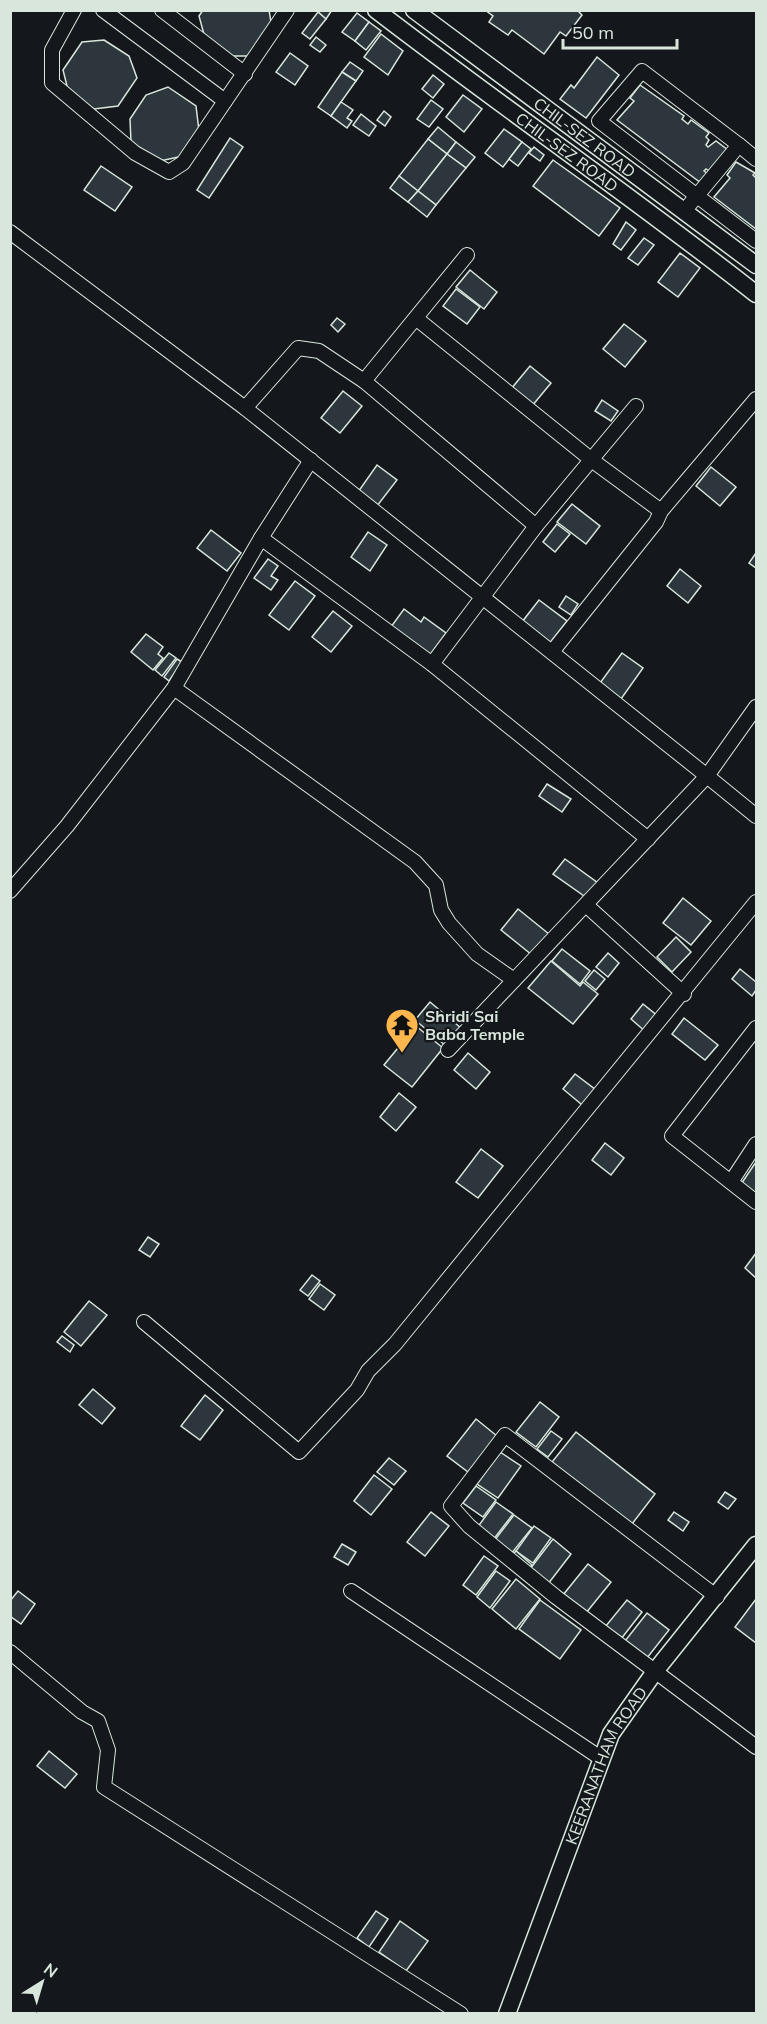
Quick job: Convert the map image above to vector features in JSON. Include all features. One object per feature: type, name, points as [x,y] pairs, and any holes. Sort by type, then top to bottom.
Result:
[{"type":"street","points":[[74,10],[52,50],[52,83],[135,153],[169,172],[183,163],[287,10]]},
{"type":"street","points":[[103,10],[225,101]]},
{"type":"street","points":[[162,10],[244,74]]},
{"type":"street","name":"CHIL-SEZ ROAD","points":[[376,10],[487,95],[668,224],[756,294]]},
{"type":"street","name":"CHIL-SEZ ROAD","points":[[414,10],[756,265]]},
{"type":"street","points":[[756,159],[642,71],[599,121],[756,241]]},
{"type":"street","points":[[685,210],[739,146]]},
{"type":"street","points":[[10,232],[245,408],[756,816]]},
{"type":"street","points":[[364,381],[467,255]]},
{"type":"street","points":[[417,319],[593,461],[662,511]]},
{"type":"street","points":[[245,408],[298,348],[319,351],[364,381],[536,526]]},
{"type":"street","points":[[552,652],[656,522],[662,511],[756,399]]},
{"type":"street","points":[[432,663],[536,526],[593,461],[636,406]]},
{"type":"street","points":[[10,891],[67,826],[174,688],[261,537],[311,460]]},
{"type":"street","points":[[261,537],[432,663],[648,839]]},
{"type":"street","points":[[174,688],[416,862],[436,885],[441,910],[449,923],[477,954],[514,980]]},
{"type":"street","points":[[448,1050],[708,776],[756,707]]},
{"type":"street","points":[[144,1322],[298,1452],[357,1390],[368,1371],[395,1344],[684,994],[756,902]]},
{"type":"street","points":[[586,905],[684,994]]},
{"type":"street","points":[[756,1028],[672,1136],[756,1202]]},
{"type":"street","points":[[731,1182],[756,1144]]},
{"type":"street","points":[[717,1597],[505,1435],[451,1506],[469,1526],[556,1597],[756,1746]]},
{"type":"street","name":"KEERANATHAM ROAD","points":[[507,2013],[611,1734],[656,1670],[717,1597],[756,1545]]},
{"type":"street","points":[[351,1591],[602,1759]]},
{"type":"street","points":[[10,1652],[82,1712],[98,1721],[108,1750],[104,1787],[460,2013]]},
{"type":"building","points":[[203,10],[269,10],[272,29],[252,56],[229,56],[205,38],[199,16]]},
{"type":"building","points":[[319,10],[332,10],[326,19],[318,12]]},
{"type":"building","points":[[485,10],[577,10],[582,15],[566,36],[560,32],[544,54],[512,30],[508,35],[489,22],[493,16]]},
{"type":"building","points":[[318,12],[326,19],[310,39],[302,33]]},
{"type":"building","points":[[357,13],[369,22],[355,41],[342,32]]},
{"type":"building","points":[[369,22],[381,31],[366,50],[355,41]]},
{"type":"building","points":[[381,34],[403,51],[388,75],[364,57]]},
{"type":"building","points":[[316,37],[326,45],[320,52],[310,45]]},
{"type":"building","points":[[104,40],[129,56],[137,78],[118,106],[94,109],[69,94],[63,70],[82,42]]},
{"type":"building","points":[[290,53],[308,66],[295,85],[276,72]]},
{"type":"building","points":[[597,57],[619,75],[586,118],[560,99],[571,85],[574,88]]},
{"type":"building","points":[[350,62],[363,71],[356,81],[342,72]]},
{"type":"building","points":[[342,72],[356,81],[331,116],[318,107]]},
{"type":"building","points":[[433,75],[444,84],[433,98],[422,89]]},
{"type":"building","points":[[640,85],[684,116],[682,119],[688,124],[691,120],[709,133],[706,137],[709,140],[706,145],[708,147],[716,141],[728,150],[709,171],[706,169],[704,171],[708,174],[701,183],[617,120],[634,101],[630,98]]},
{"type":"building","points":[[168,87],[196,106],[199,131],[183,156],[160,161],[131,142],[130,119],[146,95]]},
{"type":"building","points":[[463,95],[482,109],[464,132],[446,117]]},
{"type":"building","points":[[431,100],[443,109],[429,127],[417,119]]},
{"type":"building","points":[[341,102],[353,110],[347,118],[352,121],[347,128],[331,116]]},
{"type":"building","points":[[384,111],[391,117],[385,126],[377,120]]},
{"type":"building","points":[[361,114],[376,126],[369,136],[353,125]]},
{"type":"building","points":[[438,127],[456,142],[447,154],[428,139]]},
{"type":"building","points":[[504,129],[522,142],[503,167],[485,153]]},
{"type":"building","points":[[230,138],[243,147],[209,198],[197,190]]},
{"type":"building","points":[[428,139],[447,154],[418,191],[399,176]]},
{"type":"building","points":[[456,142],[475,157],[466,168],[447,154]]},
{"type":"building","points":[[522,142],[531,149],[518,166],[509,159]]},
{"type":"building","points":[[534,147],[544,155],[540,161],[529,153]]},
{"type":"building","points":[[447,154],[466,168],[436,205],[418,191]]},
{"type":"building","points":[[553,160],[620,208],[599,236],[533,186]]},
{"type":"building","points":[[736,162],[755,173],[753,175],[756,178],[756,229],[714,197],[730,178],[727,175]]},
{"type":"building","points":[[101,166],[132,187],[115,211],[84,190]]},
{"type":"building","points":[[399,176],[418,191],[408,202],[390,188]]},
{"type":"building","points":[[418,191],[436,205],[427,217],[408,202]]},
{"type":"building","points":[[626,222],[636,230],[621,250],[613,244]]},
{"type":"building","points":[[644,238],[654,245],[638,265],[628,258]]},
{"type":"building","points":[[680,253],[700,268],[678,297],[658,282]]},
{"type":"building","points":[[470,270],[497,292],[484,309],[456,287]]},
{"type":"building","points":[[456,289],[480,307],[467,324],[443,306]]},
{"type":"building","points":[[337,318],[345,324],[338,332],[331,325]]},
{"type":"building","points":[[624,324],[646,341],[625,367],[603,349]]},
{"type":"building","points":[[530,366],[551,383],[532,406],[511,389]]},
{"type":"building","points":[[343,391],[362,406],[340,433],[321,418]]},
{"type":"building","points":[[602,400],[618,411],[611,421],[595,411]]},
{"type":"building","points":[[377,465],[397,480],[377,506],[358,492]]},
{"type":"building","points":[[711,467],[736,487],[720,506],[696,486]]},
{"type":"building","points":[[572,504],[600,526],[586,544],[557,522]]},
{"type":"building","points":[[557,524],[570,534],[555,552],[543,542]]},
{"type":"building","points":[[211,530],[241,553],[227,571],[197,548]]},
{"type":"building","points":[[368,532],[387,545],[370,571],[351,557]]},
{"type":"building","points":[[756,553],[756,568],[749,563]]},
{"type":"building","points":[[268,559],[278,566],[271,576],[278,580],[271,590],[254,578]]},
{"type":"building","points":[[680,569],[701,586],[688,603],[667,586]]},
{"type":"building","points":[[295,581],[315,596],[289,630],[269,615]]},
{"type":"building","points":[[566,596],[578,604],[571,615],[559,607]]},
{"type":"building","points":[[539,600],[567,621],[549,644],[522,622]]},
{"type":"building","points":[[404,609],[421,622],[424,617],[446,633],[427,659],[388,631]]},
{"type":"building","points":[[333,611],[352,626],[331,652],[312,637]]},
{"type":"building","points":[[146,634],[163,647],[158,654],[163,658],[153,670],[131,652]]},
{"type":"building","points":[[169,653],[176,658],[162,676],[155,670]]},
{"type":"building","points":[[622,653],[643,668],[621,699],[600,683]]},
{"type":"building","points":[[177,659],[182,662],[169,681],[164,677]]},
{"type":"building","points":[[547,784],[571,799],[562,812],[539,796]]},
{"type":"building","points":[[565,859],[598,883],[587,898],[553,874]]},
{"type":"building","points":[[683,898],[711,921],[691,945],[663,923]]},
{"type":"building","points":[[518,909],[549,934],[532,955],[501,930]]},
{"type":"building","points":[[676,937],[691,952],[672,972],[657,957]]},
{"type":"building","points":[[562,949],[590,971],[580,984],[552,961]]},
{"type":"building","points":[[608,953],[619,963],[608,977],[596,967]]},
{"type":"building","points":[[551,961],[580,986],[583,982],[598,994],[573,1024],[528,988]]},
{"type":"building","points":[[740,969],[756,982],[756,990],[752,996],[732,979]]},
{"type":"building","points":[[594,970],[605,979],[596,990],[585,981]]},
{"type":"building","points":[[430,1002],[461,1028],[446,1046],[415,1020]]},
{"type":"building","points":[[643,1004],[659,1017],[647,1033],[631,1019]]},
{"type":"building","points":[[684,1018],[718,1045],[705,1060],[672,1034]]},
{"type":"building","points":[[416,1026],[443,1048],[412,1087],[384,1065]]},
{"type":"building","points":[[468,1053],[490,1072],[476,1089],[454,1070]]},
{"type":"building","points":[[575,1074],[600,1093],[587,1109],[563,1089]]},
{"type":"building","points":[[399,1093],[416,1107],[396,1131],[380,1117]]},
{"type":"building","points":[[605,1143],[624,1158],[611,1175],[592,1160]]},
{"type":"building","points":[[481,1149],[503,1166],[478,1198],[456,1182]]},
{"type":"building","points":[[756,1162],[756,1199],[739,1187]]},
{"type":"building","points":[[148,1237],[159,1244],[150,1257],[139,1250]]},
{"type":"building","points":[[756,1253],[756,1278],[745,1268]]},
{"type":"building","points":[[312,1275],[320,1281],[308,1296],[300,1290]]},
{"type":"building","points":[[320,1284],[335,1295],[324,1310],[309,1299]]},
{"type":"building","points":[[89,1301],[107,1315],[81,1346],[64,1332]]},
{"type":"building","points":[[62,1336],[74,1345],[70,1352],[57,1342]]},
{"type":"building","points":[[93,1389],[115,1408],[102,1424],[79,1405]]},
{"type":"building","points":[[205,1395],[223,1410],[200,1440],[181,1426]]},
{"type":"building","points":[[540,1402],[559,1417],[536,1447],[516,1432]]},
{"type":"building","points":[[476,1419],[497,1436],[468,1472],[447,1456]]},
{"type":"building","points":[[551,1431],[562,1439],[548,1457],[537,1449]]},
{"type":"building","points":[[576,1432],[655,1494],[632,1524],[552,1462]]},
{"type":"building","points":[[500,1452],[521,1466],[498,1498],[477,1484]]},
{"type":"building","points":[[389,1458],[406,1471],[394,1485],[377,1472]]},
{"type":"building","points":[[374,1475],[392,1489],[371,1515],[354,1501]]},
{"type":"building","points":[[476,1486],[496,1500],[483,1517],[463,1503]]},
{"type":"building","points":[[725,1492],[736,1499],[728,1509],[718,1502]]},
{"type":"building","points":[[496,1502],[513,1514],[493,1540],[477,1528]]},
{"type":"building","points":[[431,1512],[449,1526],[425,1556],[407,1542]]},
{"type":"building","points":[[674,1512],[689,1522],[683,1531],[668,1520]]},
{"type":"building","points":[[514,1515],[532,1528],[511,1554],[494,1541]]},
{"type":"building","points":[[534,1526],[551,1538],[533,1563],[516,1551]]},
{"type":"building","points":[[553,1539],[571,1554],[548,1584],[530,1569]]},
{"type":"building","points":[[342,1544],[356,1552],[348,1565],[334,1557]]},
{"type":"building","points":[[516,1551],[532,1565],[530,1567],[513,1554]]},
{"type":"building","points":[[484,1556],[498,1566],[476,1595],[463,1585]]},
{"type":"building","points":[[588,1564],[611,1582],[586,1613],[563,1595]]},
{"type":"building","points":[[496,1571],[510,1581],[490,1608],[477,1597]]},
{"type":"building","points":[[516,1579],[540,1599],[516,1629],[492,1609]]},
{"type":"building","points":[[18,1591],[35,1604],[21,1624],[10,1616],[10,1601]]},
{"type":"building","points":[[756,1599],[756,1643],[735,1627]]},
{"type":"building","points":[[540,1600],[581,1630],[560,1659],[519,1629]]},
{"type":"building","points":[[627,1600],[642,1612],[621,1639],[605,1627]]},
{"type":"building","points":[[647,1613],[669,1630],[647,1658],[625,1641]]},
{"type":"building","points":[[49,1751],[77,1774],[65,1788],[37,1766]]},
{"type":"building","points":[[376,1911],[388,1919],[369,1947],[357,1938]]},
{"type":"building","points":[[400,1921],[428,1941],[406,1971],[379,1952]]},
{"type":"place","name":"Shridi Sai Baba Temple","points":[[402,1054]]}]
